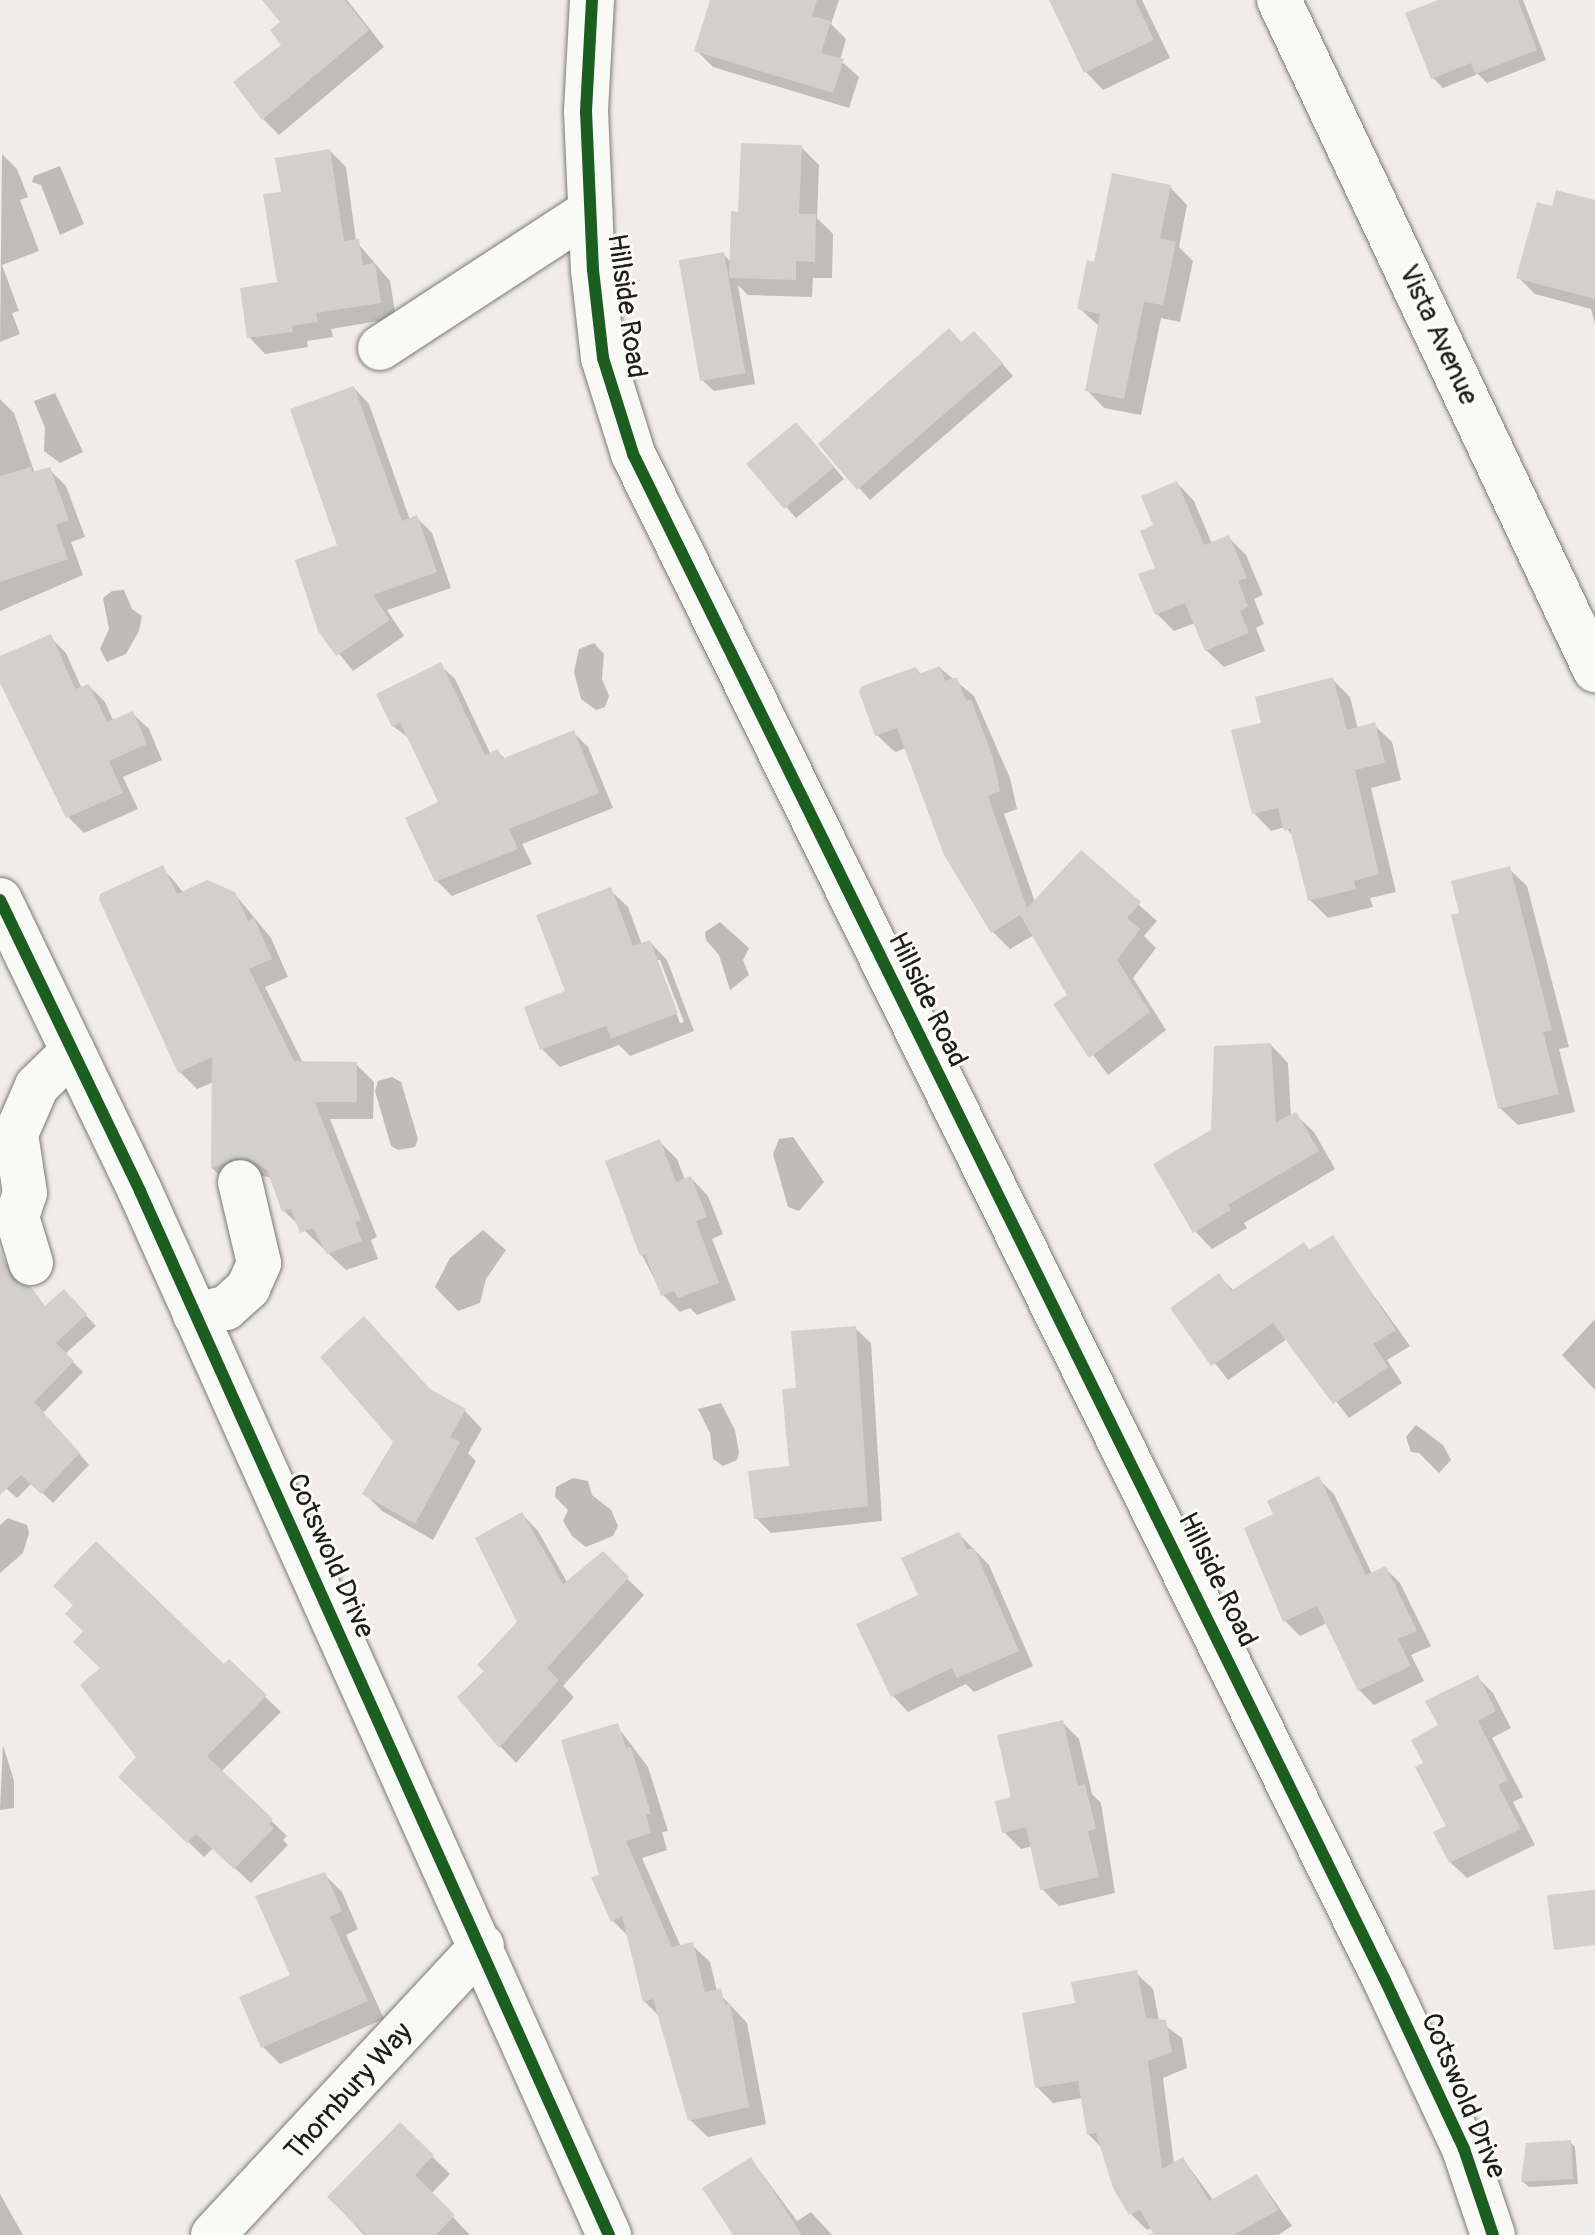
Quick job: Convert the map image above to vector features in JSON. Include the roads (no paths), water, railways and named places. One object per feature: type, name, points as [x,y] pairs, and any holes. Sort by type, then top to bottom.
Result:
[{"type":"street","name":"Hillside Road","points":[[592,0],[586,111],[590,211],[603,358],[633,454],[1384,1978]]},
{"type":"street","name":"Vista Avenue","points":[[1279,0],[1595,670]]},
{"type":"street","points":[[380,348],[590,211]]},
{"type":"street","name":"Cotswold Drive","points":[[0,900],[195,1315],[482,1946],[609,2235]]},
{"type":"street","points":[[31,1263],[17,1217],[25,1193],[16,1134],[37,1086],[73,1051]]},
{"type":"street","points":[[195,1315],[226,1308],[248,1288],[259,1263],[240,1182]]},
{"type":"street","name":"Thornbury Way","points":[[213,2235],[482,1946]]},
{"type":"street","name":"Cotswold Drive","points":[[1384,1978],[1464,2149],[1493,2235]]}]
